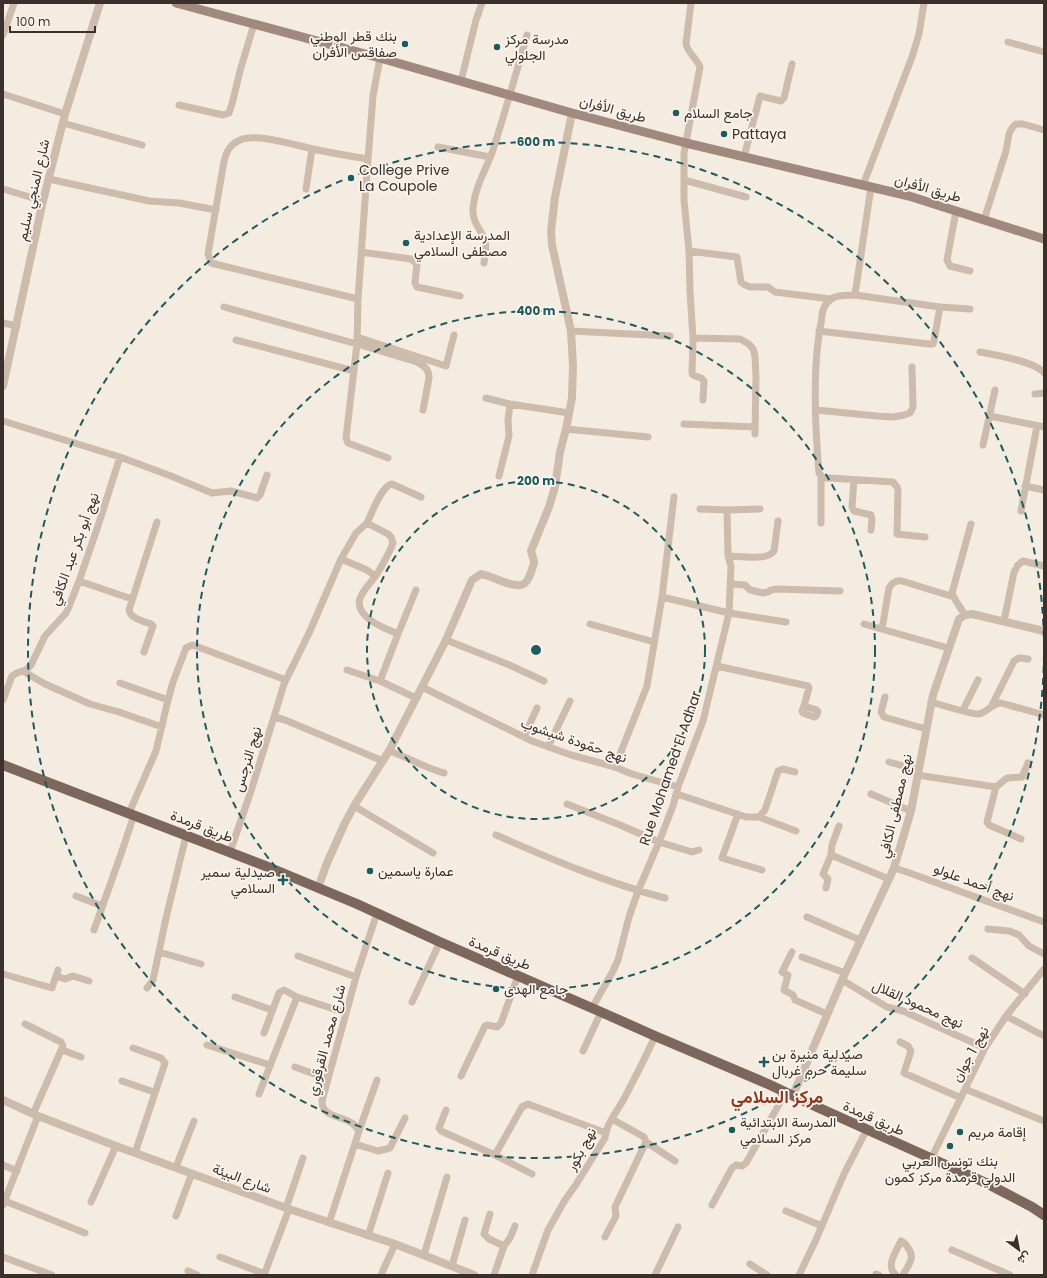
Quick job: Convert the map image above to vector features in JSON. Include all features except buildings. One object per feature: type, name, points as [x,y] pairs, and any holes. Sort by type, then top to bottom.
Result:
[{"type":"main road","name":"طريق الأفران","points":[[176,3],[380,58],[572,113],[686,143],[909,196],[1044,240]]},
{"type":"main road","name":"طريق قرمدة","points":[[3,765],[230,852],[377,913],[655,1036],[789,1093],[986,1183],[1032,1207],[1044,1215]]},
{"type":"street","points":[[3,35],[14,3]]},
{"type":"street","name":"شارع المنجي سليم","points":[[3,386],[43,201],[65,114],[100,3]]},
{"type":"street","points":[[462,81],[476,20],[482,3]]},
{"type":"street","points":[[691,3],[686,48],[698,61],[700,67],[684,153],[684,200],[690,251],[690,291],[693,338],[692,372],[693,375],[704,381],[703,400]]},
{"type":"street","points":[[855,295],[867,186],[912,57],[919,34],[924,3]]},
{"type":"street","points":[[179,105],[223,115],[228,113],[254,24]]},
{"type":"street","points":[[484,263],[486,243],[473,217],[473,207],[479,182],[490,157],[510,96],[527,35]]},
{"type":"street","points":[[1008,42],[1044,52]]},
{"type":"street","points":[[380,58],[374,96],[368,159],[358,299],[357,340],[346,438],[348,443],[388,458]]},
{"type":"street","points":[[744,157],[760,96],[781,101],[784,98],[792,64]]},
{"type":"street","points":[[3,94],[65,114]]},
{"type":"street","points":[[318,888],[327,863],[354,806],[389,751],[446,640],[470,584],[478,575],[484,574],[516,586],[522,585],[527,581],[534,561],[531,551],[549,507],[555,487],[560,452],[572,398],[573,366],[571,331],[552,245],[551,232],[555,197],[572,113]]},
{"type":"street","points":[[63,122],[142,145]]},
{"type":"street","points":[[984,220],[1012,128],[1016,124],[1023,124],[1044,130]]},
{"type":"street","points":[[358,299],[211,262],[208,254],[226,153],[230,146],[240,140],[252,138],[269,139],[312,149],[368,159]]},
{"type":"street","points":[[438,147],[490,157]]},
{"type":"street","points":[[306,189],[312,149]]},
{"type":"street","points":[[49,179],[149,201],[179,203],[216,210]]},
{"type":"street","points":[[684,180],[746,196]]},
{"type":"street","points":[[3,190],[43,201]]},
{"type":"street","points":[[956,211],[947,260],[950,266],[970,271]]},
{"type":"street","points":[[690,251],[737,257],[741,282],[750,287],[765,286],[775,292],[830,299],[839,296],[855,295],[940,307],[970,309]]},
{"type":"street","points":[[361,252],[411,259],[417,264],[414,283],[417,287],[460,296]]},
{"type":"street","points":[[821,523],[821,476],[819,473],[818,464],[816,367],[819,331],[824,307],[830,299]]},
{"type":"street","points":[[224,307],[357,340],[446,366],[454,335]]},
{"type":"street","points":[[819,331],[932,344],[934,341],[940,307]]},
{"type":"street","points":[[3,323],[17,326]]},
{"type":"street","points":[[571,331],[670,336]]},
{"type":"street","points":[[684,424],[755,431],[756,377],[755,356],[753,349],[749,344],[740,339],[693,338]]},
{"type":"street","points":[[236,340],[354,370]]},
{"type":"street","points":[[357,340],[417,362],[427,369],[429,378],[423,410]]},
{"type":"street","points":[[980,352],[1002,356],[1036,366],[1044,373]]},
{"type":"street","points":[[816,410],[877,416],[904,415],[910,412],[913,407],[912,366]]},
{"type":"street","points":[[983,445],[995,390]]},
{"type":"street","points":[[1035,394],[1044,393]]},
{"type":"street","points":[[486,398],[510,404],[569,413]]},
{"type":"street","points":[[499,476],[509,436],[508,420],[510,404]]},
{"type":"street","points":[[990,416],[1040,426],[1025,486],[1021,511]]},
{"type":"street","points":[[3,421],[120,457],[212,493],[232,490],[257,498],[260,495],[267,475]]},
{"type":"street","points":[[566,429],[648,437]]},
{"type":"street","name":"نهج أبو بكر عبد الكافي","points":[[3,700],[6,682],[11,679],[14,674],[23,671],[31,665],[45,636],[66,613],[79,581],[120,457]]},
{"type":"street","points":[[821,476],[829,478],[893,482],[898,490],[896,534],[925,537]]},
{"type":"street","points":[[854,480],[852,507],[854,511],[871,515],[871,530]]},
{"type":"street","points":[[274,717],[286,680],[310,631],[341,559],[358,530],[367,523],[384,489],[388,485],[392,484],[421,497]]},
{"type":"street","points":[[1025,486],[1044,490]]},
{"type":"street","points":[[615,767],[647,686],[662,597],[674,497]]},
{"type":"street","points":[[700,509],[760,509]]},
{"type":"street","name":"Rue Mohamed El Adhar","points":[[583,1051],[608,980],[618,960],[628,916],[660,842],[703,721],[729,613],[731,566],[728,556],[728,510]]},
{"type":"street","points":[[728,556],[765,557],[772,555],[774,551],[778,520]]},
{"type":"street","points":[[144,652],[153,626],[131,615],[128,610],[157,522]]},
{"type":"street","points":[[367,523],[388,534],[393,542],[375,576],[363,591],[359,601],[360,605],[370,620],[398,634]]},
{"type":"street","points":[[971,524],[953,590],[954,597],[965,615],[972,614],[1044,631]]},
{"type":"street","points":[[341,559],[367,570],[375,576]]},
{"type":"street","points":[[1004,621],[1014,572],[1018,565],[1023,561],[1044,566]]},
{"type":"street","points":[[79,581],[132,599]]},
{"type":"street","points":[[882,629],[889,588],[896,581],[902,581],[954,597]]},
{"type":"street","points":[[731,584],[745,585],[750,590],[763,593],[771,590],[840,591]]},
{"type":"street","points":[[380,681],[416,590]]},
{"type":"street","points":[[662,597],[729,613],[786,622]]},
{"type":"street","name":"نهج مصطفى الكافي","points":[[789,1093],[894,868],[911,811],[931,702],[959,618],[965,615]]},
{"type":"street","points":[[590,624],[654,642]]},
{"type":"street","points":[[864,624],[948,648]]},
{"type":"street","points":[[446,640],[507,664],[544,681]]},
{"type":"street","points":[[94,930],[121,854],[131,814],[156,751],[168,700],[186,648],[193,645],[286,680]]},
{"type":"street","points":[[991,707],[1014,661],[1019,658],[1028,659]]},
{"type":"street","points":[[717,666],[807,686],[809,688],[804,706]]},
{"type":"street","points":[[347,670],[380,681],[416,698]]},
{"type":"street","points":[[23,671],[45,684],[90,704],[119,712],[162,727]]},
{"type":"street","points":[[963,710],[978,680]]},
{"type":"street","points":[[120,683],[168,700]]},
{"type":"street","name":"نهج حمّودة شبشوب","points":[[422,687],[524,737],[571,755],[615,767],[746,817],[759,817],[796,831]]},
{"type":"street","points":[[885,698],[881,712],[884,717],[926,729]]},
{"type":"street","points":[[548,746],[570,701]]},
{"type":"street","points":[[931,702],[980,714],[994,704],[1001,704],[1044,715]]},
{"type":"street","points":[[524,737],[537,708]]},
{"type":"street","name":"نهج النرجس","points":[[230,852],[274,717],[285,720],[383,762]]},
{"type":"street","points":[[389,751],[408,758],[432,770],[444,773]]},
{"type":"street","points":[[888,762],[918,772],[996,787]]},
{"type":"street","points":[[1021,839],[989,826],[987,822],[996,787],[1004,779],[1022,778],[1028,763]]},
{"type":"street","points":[[759,817],[765,810],[778,771],[783,769],[795,772]]},
{"type":"street","points":[[871,794],[911,811]]},
{"type":"street","points":[[566,804],[660,842],[692,852],[699,850]]},
{"type":"street","points":[[354,806],[433,853]]},
{"type":"street","points":[[738,814],[722,858],[762,870]]},
{"type":"street","points":[[826,888],[828,880],[822,874],[831,854],[832,845],[839,826]]},
{"type":"street","points":[[496,835],[565,865],[638,891],[665,898]]},
{"type":"street","points":[[147,988],[153,980],[186,836]]},
{"type":"street","points":[[831,854],[889,879]]},
{"type":"street","name":"نهج أحمد علولو","points":[[894,868],[1044,922]]},
{"type":"street","points":[[76,896],[102,906]]},
{"type":"street","name":"شارع محمد القرقوري","points":[[359,1131],[353,1124],[324,1110],[322,1101],[356,977],[377,913]]},
{"type":"street","points":[[807,917],[860,940]]},
{"type":"street","points":[[988,929],[1009,931],[1019,935],[1029,946],[1044,954]]},
{"type":"street","points":[[412,1002],[440,942]]},
{"type":"street","points":[[159,952],[201,964]]},
{"type":"street","points":[[792,952],[782,972],[788,975],[784,990],[793,995],[795,1000],[827,1014]]},
{"type":"street","points":[[298,956],[356,977]]},
{"type":"street","name":"نهج محمود القلال","points":[[802,957],[844,976],[887,1007],[903,1011],[985,1048]]},
{"type":"street","points":[[972,958],[1025,994]]},
{"type":"street","points":[[3,974],[52,988],[57,973],[65,979],[73,976],[89,981]]},
{"type":"street","name":"نهج 1 جوان","points":[[931,1159],[985,1048],[1006,1016],[1043,974]]},
{"type":"street","points":[[461,1076],[485,1026],[497,1027],[501,1024],[518,976]]},
{"type":"street","points":[[264,1033],[279,993],[284,990],[297,997],[346,1013]]},
{"type":"street","points":[[235,997],[272,1010]]},
{"type":"street","points":[[259,1094],[297,997]]},
{"type":"street","points":[[1006,1016],[1044,1036]]},
{"type":"street","points":[[25,1024],[61,1042],[64,1046],[35,1115],[17,1171],[4,1203],[85,1233]]},
{"type":"street","name":"نهج بكور","points":[[532,1275],[548,1230],[565,1200],[605,1138],[612,1119],[642,1064],[655,1036]]},
{"type":"street","points":[[900,1042],[908,1046],[911,1051],[904,1073],[961,1098]]},
{"type":"street","points":[[207,1045],[270,1065]]},
{"type":"street","points":[[133,1048],[161,1058],[164,1062],[135,1153]]},
{"type":"street","points":[[62,1050],[81,1057]]},
{"type":"street","points":[[295,1067],[328,1079]]},
{"type":"street","points":[[329,1223],[377,1080]]},
{"type":"street","points":[[122,1081],[154,1092]]},
{"type":"street","points":[[965,1089],[1044,1121]]},
{"type":"street","points":[[712,1205],[732,1168],[736,1164],[742,1166],[746,1163],[789,1093]]},
{"type":"street","name":"شارع البيئة","points":[[3,1100],[35,1115],[116,1146],[329,1223],[396,1244],[474,1275]]},
{"type":"street","points":[[495,1156],[522,1106],[528,1104],[606,1133]]},
{"type":"street","points":[[446,1110],[439,1128],[441,1131],[532,1174]]},
{"type":"street","points":[[355,1144],[378,1152],[390,1148],[405,1118]]},
{"type":"street","points":[[612,1119],[644,1137],[646,1142],[675,1161]]},
{"type":"street","points":[[176,1167],[194,1121]]},
{"type":"street","points":[[799,1275],[844,1174],[867,1129]]},
{"type":"street","points":[[605,1237],[616,1216],[615,1206],[646,1142]]},
{"type":"street","points":[[91,1202],[116,1146]]},
{"type":"street","points":[[220,1257],[264,1275],[303,1158]]},
{"type":"street","points":[[3,1165],[17,1171]]},
{"type":"street","points":[[176,1216],[192,1173]]},
{"type":"street","points":[[368,1236],[388,1173]]},
{"type":"street","points":[[424,1255],[448,1176]]},
{"type":"street","points":[[786,1211],[822,1226]]},
{"type":"street","points":[[490,1214],[484,1234],[488,1239],[504,1246]]},
{"type":"street","points":[[452,1266],[466,1220]]},
{"type":"street","points":[[494,1275],[504,1246],[510,1238],[515,1226]]},
{"type":"street","points":[[655,1275],[678,1227]]},
{"type":"street","points":[[896,1275],[892,1272],[890,1263],[901,1242],[905,1243],[912,1252],[912,1258],[903,1275]]},
{"type":"street","points":[[382,1275],[396,1244]]},
{"type":"street","points":[[952,1250],[1010,1275]]},
{"type":"street","points":[[3,1257],[52,1275]]},
{"type":"street","points":[[750,1264],[767,1275]]},
{"type":"street","points":[[188,1271],[197,1275]]},
{"type":"place","name":"بنك قطر الوطني صفاقس الأفران","points":[[405,44]]},
{"type":"place","name":"مدرسة مركز الجلولي","points":[[497,47]]},
{"type":"place","name":"جامع السلام","points":[[676,113]]},
{"type":"place","name":"Pattaya","points":[[724,134]]},
{"type":"place","name":"College Prive La Coupole","points":[[351,178]]},
{"type":"place","name":"المدرسة الإعدادية مصطفى السلامي","points":[[406,243]]},
{"type":"place","name":"عمارة ياسمين","points":[[370,871]]},
{"type":"place","name":"صيدلية سمير السلامي","points":[[283,880]]},
{"type":"place","name":"جامع الهدى","points":[[496,989]]},
{"type":"place","name":"صيدلية منيرة بن سليمة حرم غربال","points":[[764,1062]]},
{"type":"place","name":"المدرسة الابتدائية مركز السلامي","points":[[732,1130]]},
{"type":"place","name":"إقامة مريم","points":[[960,1132]]},
{"type":"place","name":"بنك تونس العربي الدولي قرمدة مركز كمون","points":[[950,1146]]},
{"type":"district","name":"مركز السلامي","points":[[777,1097]]}]
